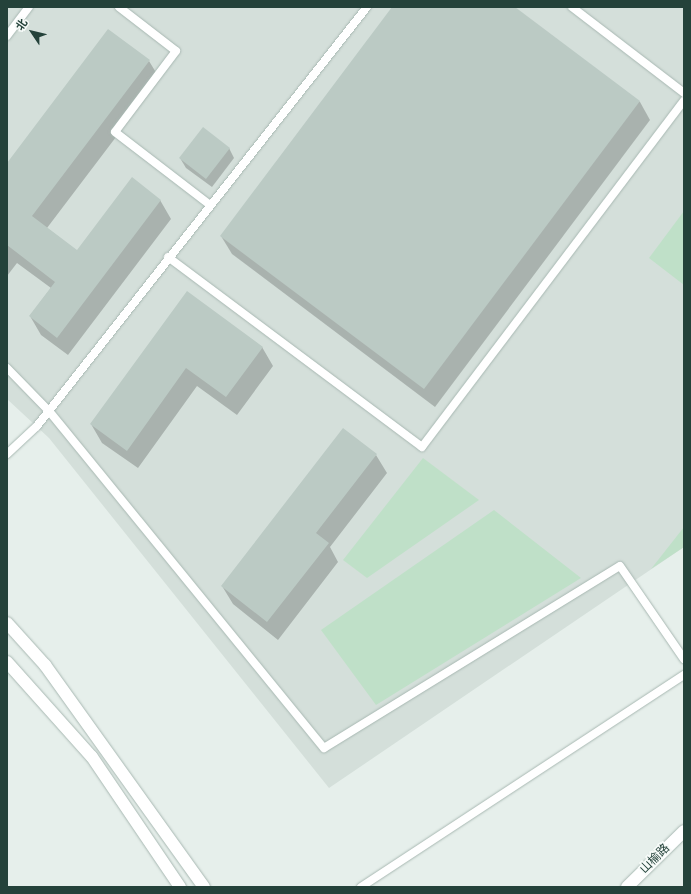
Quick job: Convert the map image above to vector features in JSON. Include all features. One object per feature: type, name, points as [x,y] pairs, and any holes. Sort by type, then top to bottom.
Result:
[{"type":"street","points":[[7,623],[45,665],[204,887]]},
{"type":"street","points":[[7,662],[92,757],[180,887]]},
{"type":"street","name":"山榆路","points":[[627,887],[684,831]]},
{"type":"lane","points":[[7,36],[29,7]]},
{"type":"lane","points":[[119,7],[176,51],[114,132],[209,204]]},
{"type":"lane","points":[[7,454],[37,426],[209,204],[266,136],[367,7]]},
{"type":"lane","points":[[572,7],[684,93]]},
{"type":"lane","points":[[168,257],[422,447],[684,101]]},
{"type":"lane","points":[[7,368],[49,411],[324,748],[620,566],[684,659]]},
{"type":"lane","points":[[361,887],[684,675]]},
{"type":"shaded area","points":[[7,7],[684,7],[684,547],[329,788],[49,438],[7,399]]},
{"type":"green space","points":[[684,211],[684,285],[649,258]]},
{"type":"green space","points":[[423,458],[479,500],[367,578],[343,560]]},
{"type":"green space","points":[[494,510],[581,578],[376,705],[321,630]]},
{"type":"green space","points":[[684,527],[684,547],[651,569]]},
{"type":"building","points":[[392,7],[515,7],[640,101],[424,389],[220,236]]},
{"type":"building","points":[[108,29],[150,60],[32,216],[77,250],[132,177],[161,200],[57,338],[29,316],[55,282],[7,245],[7,163]]},
{"type":"building","points":[[203,127],[230,148],[206,179],[179,158]]},
{"type":"building","points":[[187,291],[263,347],[226,397],[186,368],[127,451],[90,424]]},
{"type":"building","points":[[343,428],[377,454],[316,533],[329,543],[267,622],[221,586]]}]
